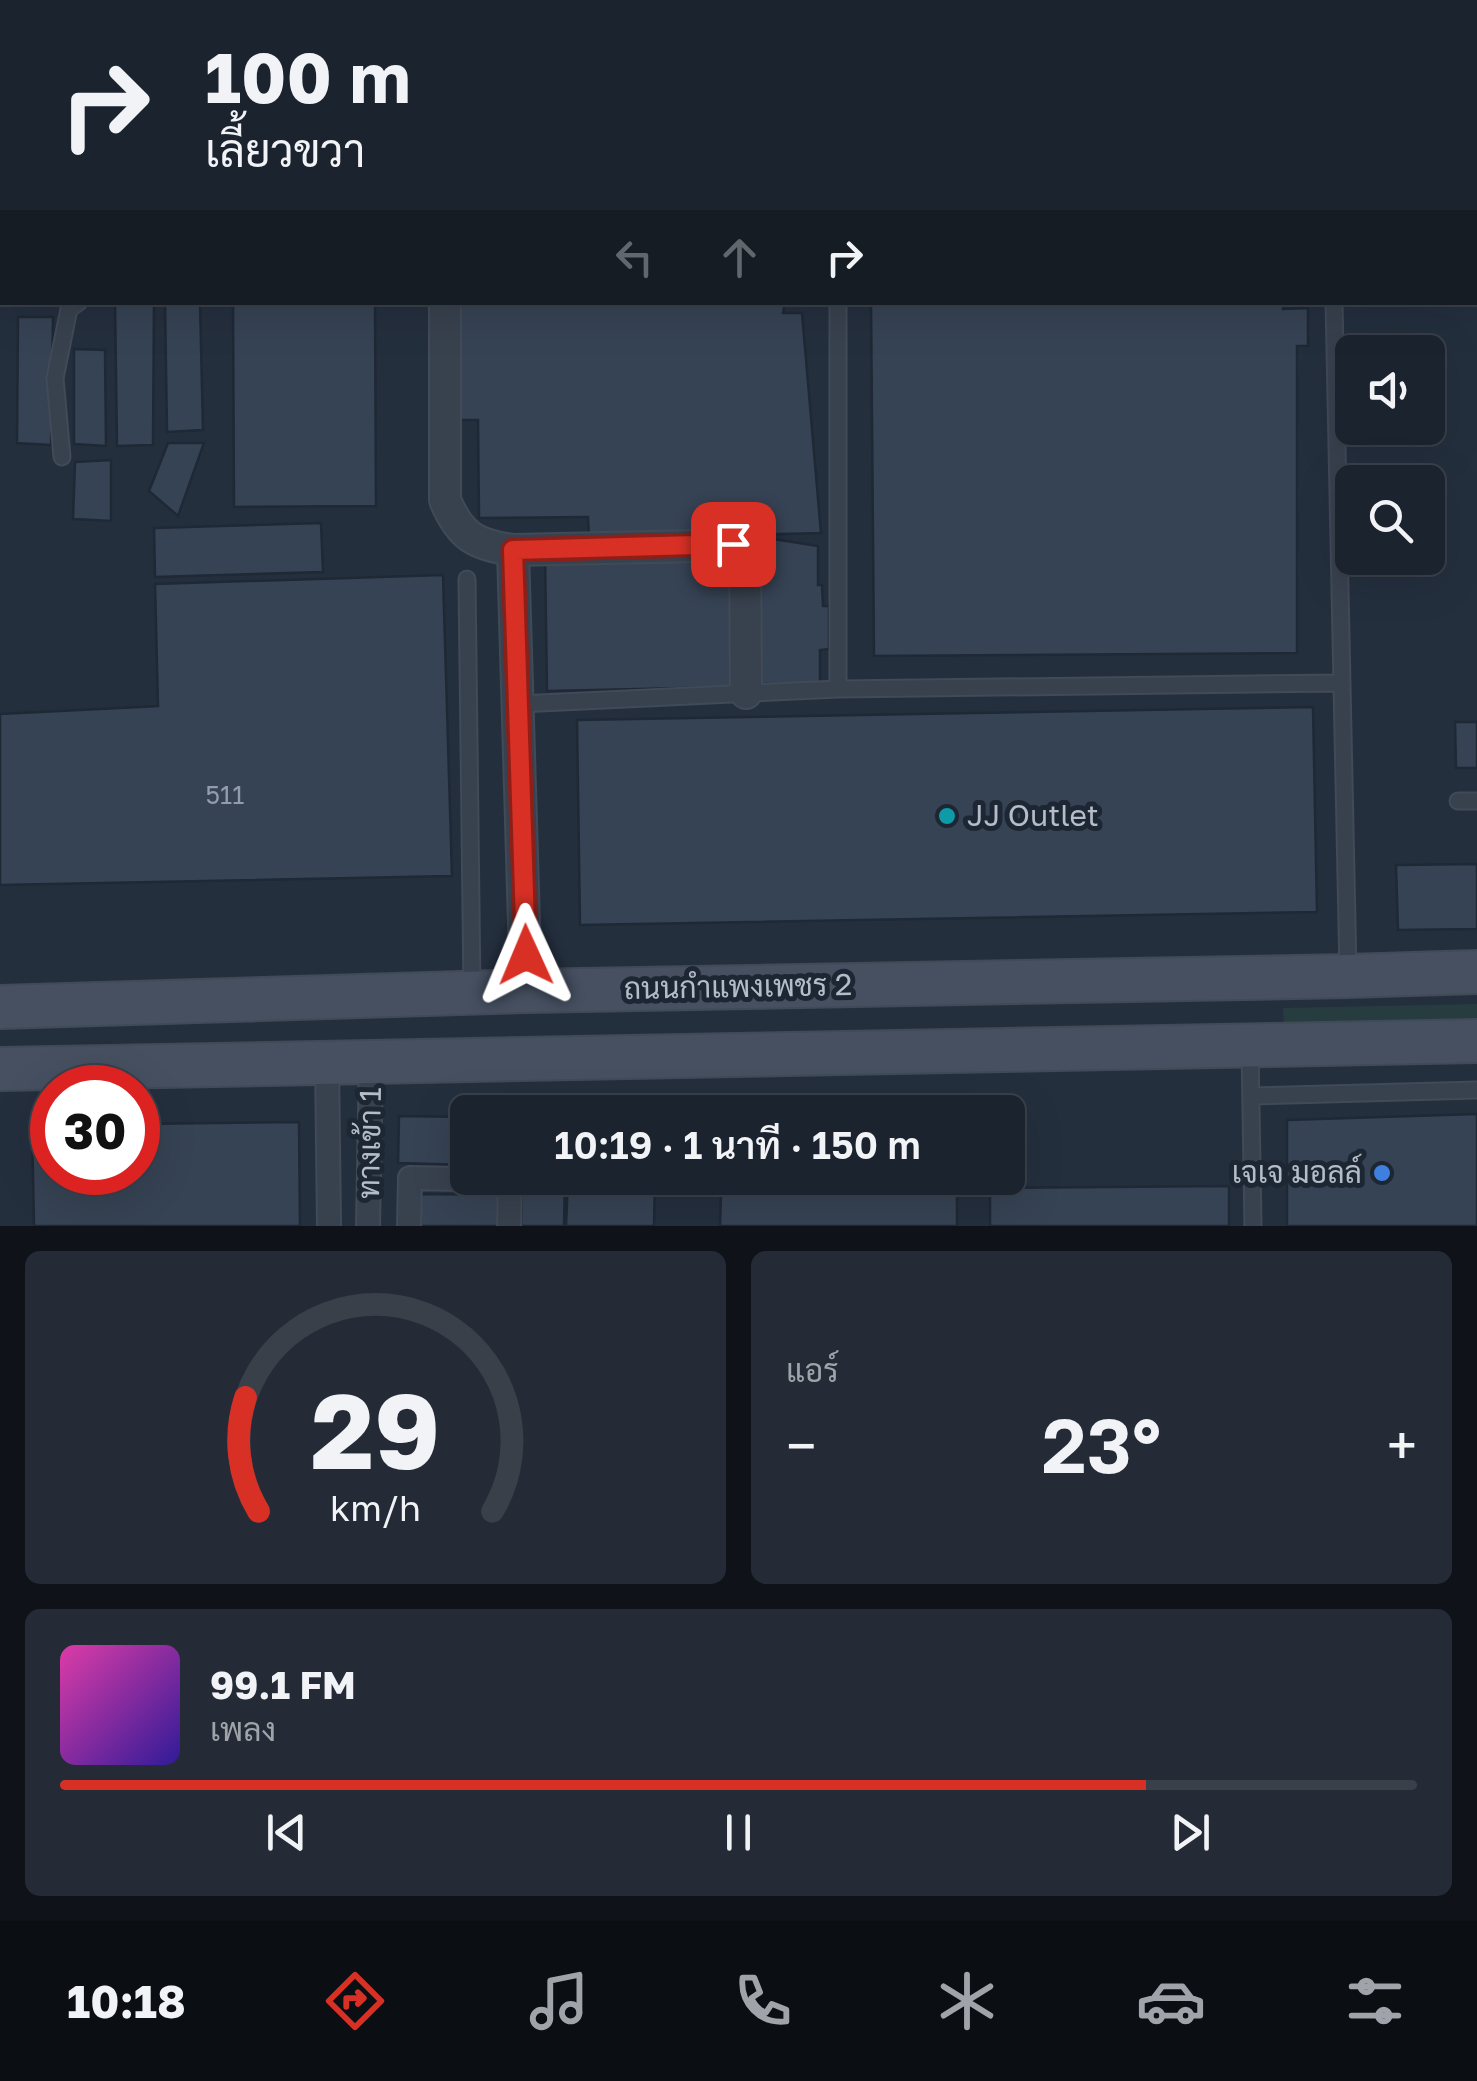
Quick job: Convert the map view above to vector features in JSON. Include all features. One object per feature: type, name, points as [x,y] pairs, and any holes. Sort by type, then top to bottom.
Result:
[{"type":"main road","name":"ถนนกำแพงเพชร 2","points":[[0,1007],[526,991],[1477,972]]},
{"type":"main road","points":[[0,1068],[1477,1041]]},
{"type":"street","points":[[445,305],[445,500],[454,520],[486,546],[513,550],[745,545],[746,693]]},
{"type":"street","points":[[513,550],[526,991]]},
{"type":"street","name":"ทางเข้า 1","points":[[368,1226],[371,1060]]},
{"type":"street","name":"ทางเข้า 1","points":[[328,1061],[328,1226]]},
{"type":"street","points":[[409,1226],[410,1178],[510,1180],[509,1226]]},
{"type":"lane","points":[[62,457],[55,378],[69,309],[74,305]]},
{"type":"lane","points":[[838,305],[838,688]]},
{"type":"lane","points":[[1334,305],[1348,976]]},
{"type":"lane","points":[[467,580],[472,994]]},
{"type":"lane","points":[[519,704],[838,688],[1342,683]]},
{"type":"lane","points":[[1458,801],[1477,801]]},
{"type":"lane","points":[[1250,1045],[1253,1226]]},
{"type":"lane","points":[[1251,1096],[1477,1090]]},
{"type":"green space","points":[[1477,1004],[1477,1024],[1284,1027],[1283,1008]]},
{"type":"building","points":[[115,305],[154,305],[153,445],[117,446]]},
{"type":"building","points":[[165,305],[200,305],[203,430],[167,432]]},
{"type":"building","points":[[233,305],[375,305],[376,506],[234,507]]},
{"type":"building","points":[[457,305],[784,305],[783,313],[802,313],[821,533],[589,539],[588,517],[479,518],[478,420],[458,420]]},
{"type":"building","points":[[871,305],[1308,308],[1308,346],[1297,346],[1297,653],[874,656]]},
{"type":"building","points":[[18,317],[53,317],[51,445],[17,443]]},
{"type":"building","points":[[74,349],[105,350],[106,446],[74,444]]},
{"type":"building","points":[[168,443],[204,443],[178,516],[149,491]]},
{"type":"building","points":[[111,460],[111,521],[73,519],[75,462]]},
{"type":"building","points":[[321,523],[323,572],[155,577],[154,528]]},
{"type":"building","points":[[748,535],[818,546],[818,585],[822,585],[823,606],[829,606],[829,649],[820,650],[820,684],[757,684]]},
{"type":"building","points":[[730,552],[733,687],[547,691],[545,555]]},
{"type":"building","points":[[443,575],[452,876],[0,885],[0,714],[158,706],[155,584]]},
{"type":"building","name":"JJ Outlet","points":[[1313,707],[1317,912],[580,925],[577,720]]},
{"type":"building","points":[[1455,722],[1477,722],[1477,768],[1456,768]]},
{"type":"building","points":[[1477,864],[1477,929],[1398,930],[1396,865]]},
{"type":"building","name":"เจเจ มอลล์","points":[[1477,1114],[1477,1226],[1287,1226],[1287,1120]]},
{"type":"building","points":[[399,1116],[450,1117],[450,1164],[398,1163]]},
{"type":"building","points":[[299,1122],[300,1226],[34,1226],[33,1195],[160,1195],[160,1124]]},
{"type":"building","points":[[1229,1186],[1229,1226],[990,1226],[990,1195],[1025,1195],[1025,1188]]},
{"type":"building","points":[[421,1194],[500,1195],[500,1226],[420,1226]]},
{"type":"building","points":[[522,1195],[565,1195],[564,1226],[521,1226]]},
{"type":"building","points":[[567,1195],[655,1195],[654,1226],[566,1226]]},
{"type":"building","points":[[721,1195],[957,1195],[957,1226],[720,1226]]},
{"type":"place","name":"JJ Outlet","points":[[947,816]]},
{"type":"place","name":"เจเจ มอลล์","points":[[1382,1173]]},
{"type":"route","points":[[526,955],[513,550],[733,544]]}]
